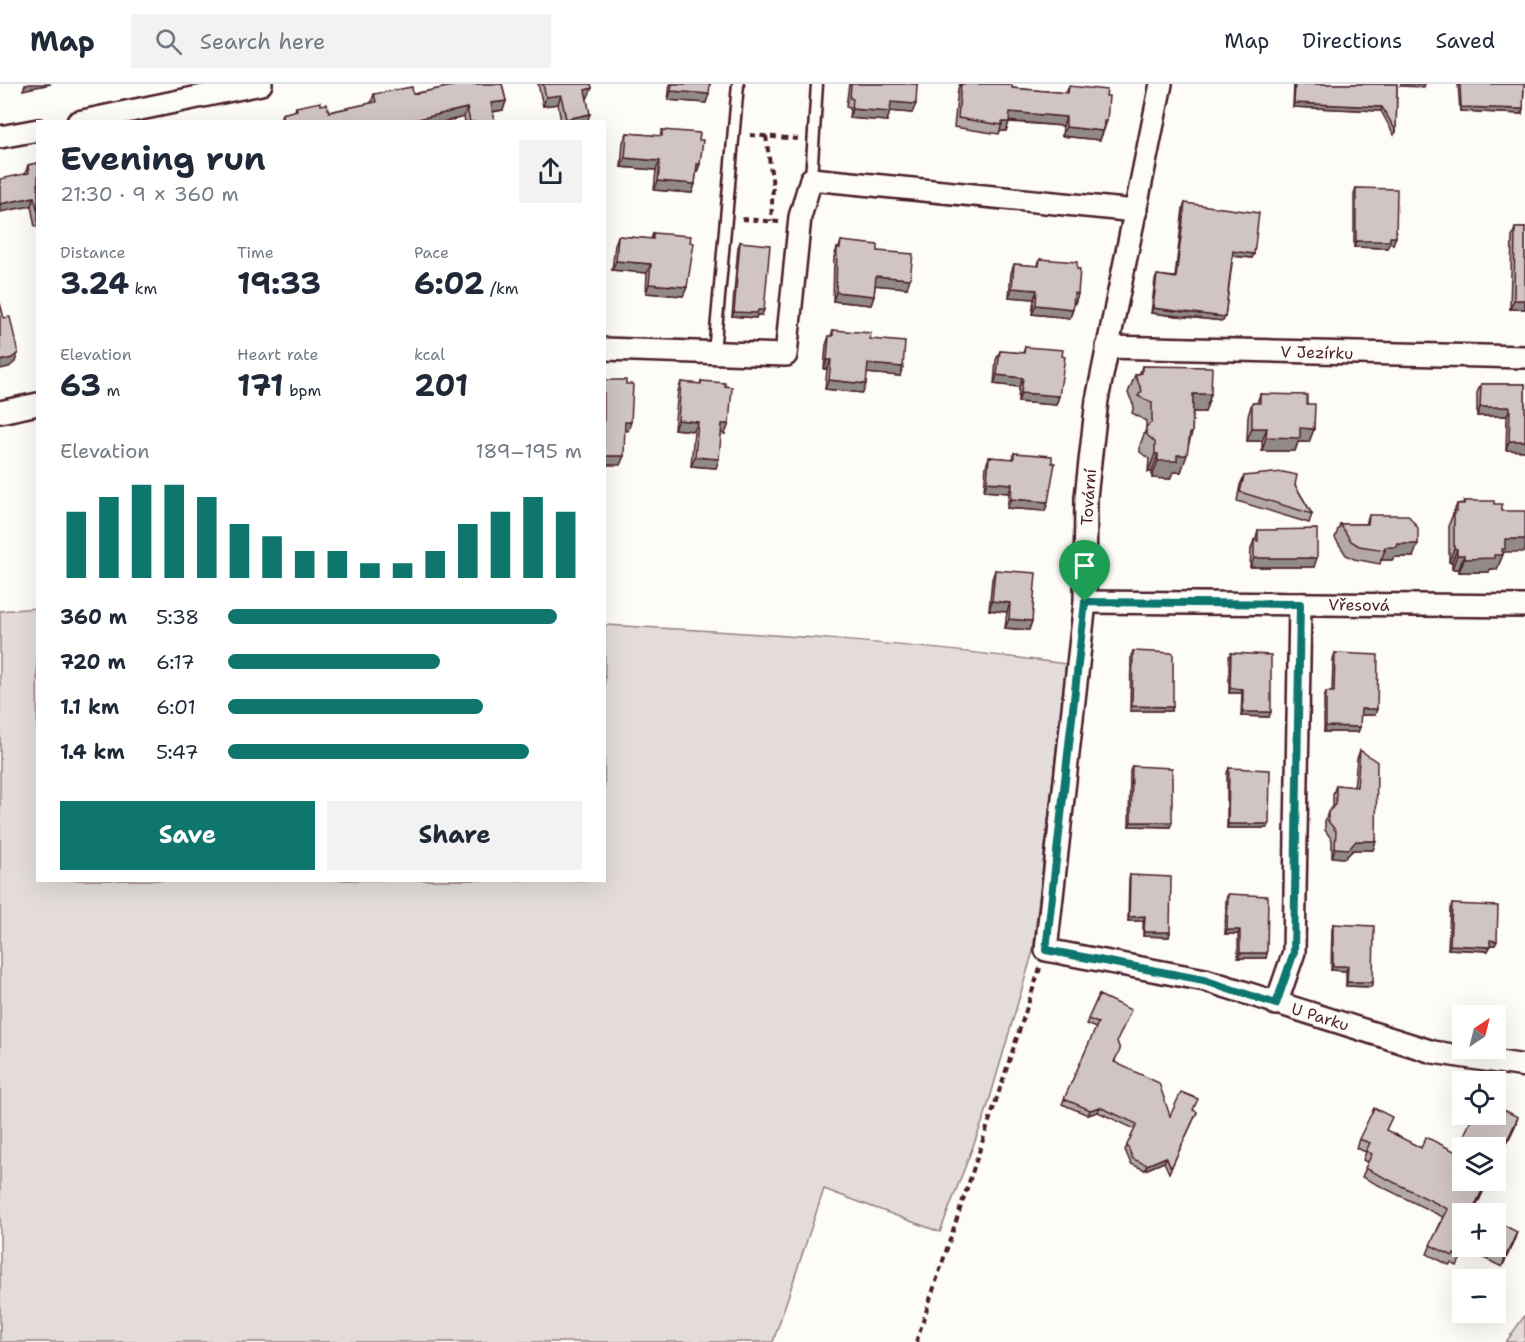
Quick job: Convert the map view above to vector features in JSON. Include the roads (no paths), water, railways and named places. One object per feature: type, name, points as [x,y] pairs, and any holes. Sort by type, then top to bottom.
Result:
[{"type":"street","points":[[88,120],[261,84]]},
{"type":"street","name":"Tovární","points":[[1046,950],[1085,602],[1086,497],[1097,400],[1161,84]]},
{"type":"street","points":[[0,137],[36,130]]},
{"type":"street","points":[[606,349],[786,355],[799,224],[811,179],[1136,211]]},
{"type":"street","name":"V Jezírku","points":[[1107,347],[1525,357]]},
{"type":"street","points":[[0,412],[36,404]]},
{"type":"street","name":"Vřesová","points":[[1085,602],[1525,606]]},
{"type":"street","points":[[1276,1004],[1294,952],[1300,604]]},
{"type":"street","name":"U Parku","points":[[1046,950],[1204,980],[1434,1052],[1525,1066]]},
{"type":"lane","points":[[714,353],[738,84]]},
{"type":"lane","points":[[811,179],[818,84]]}]
